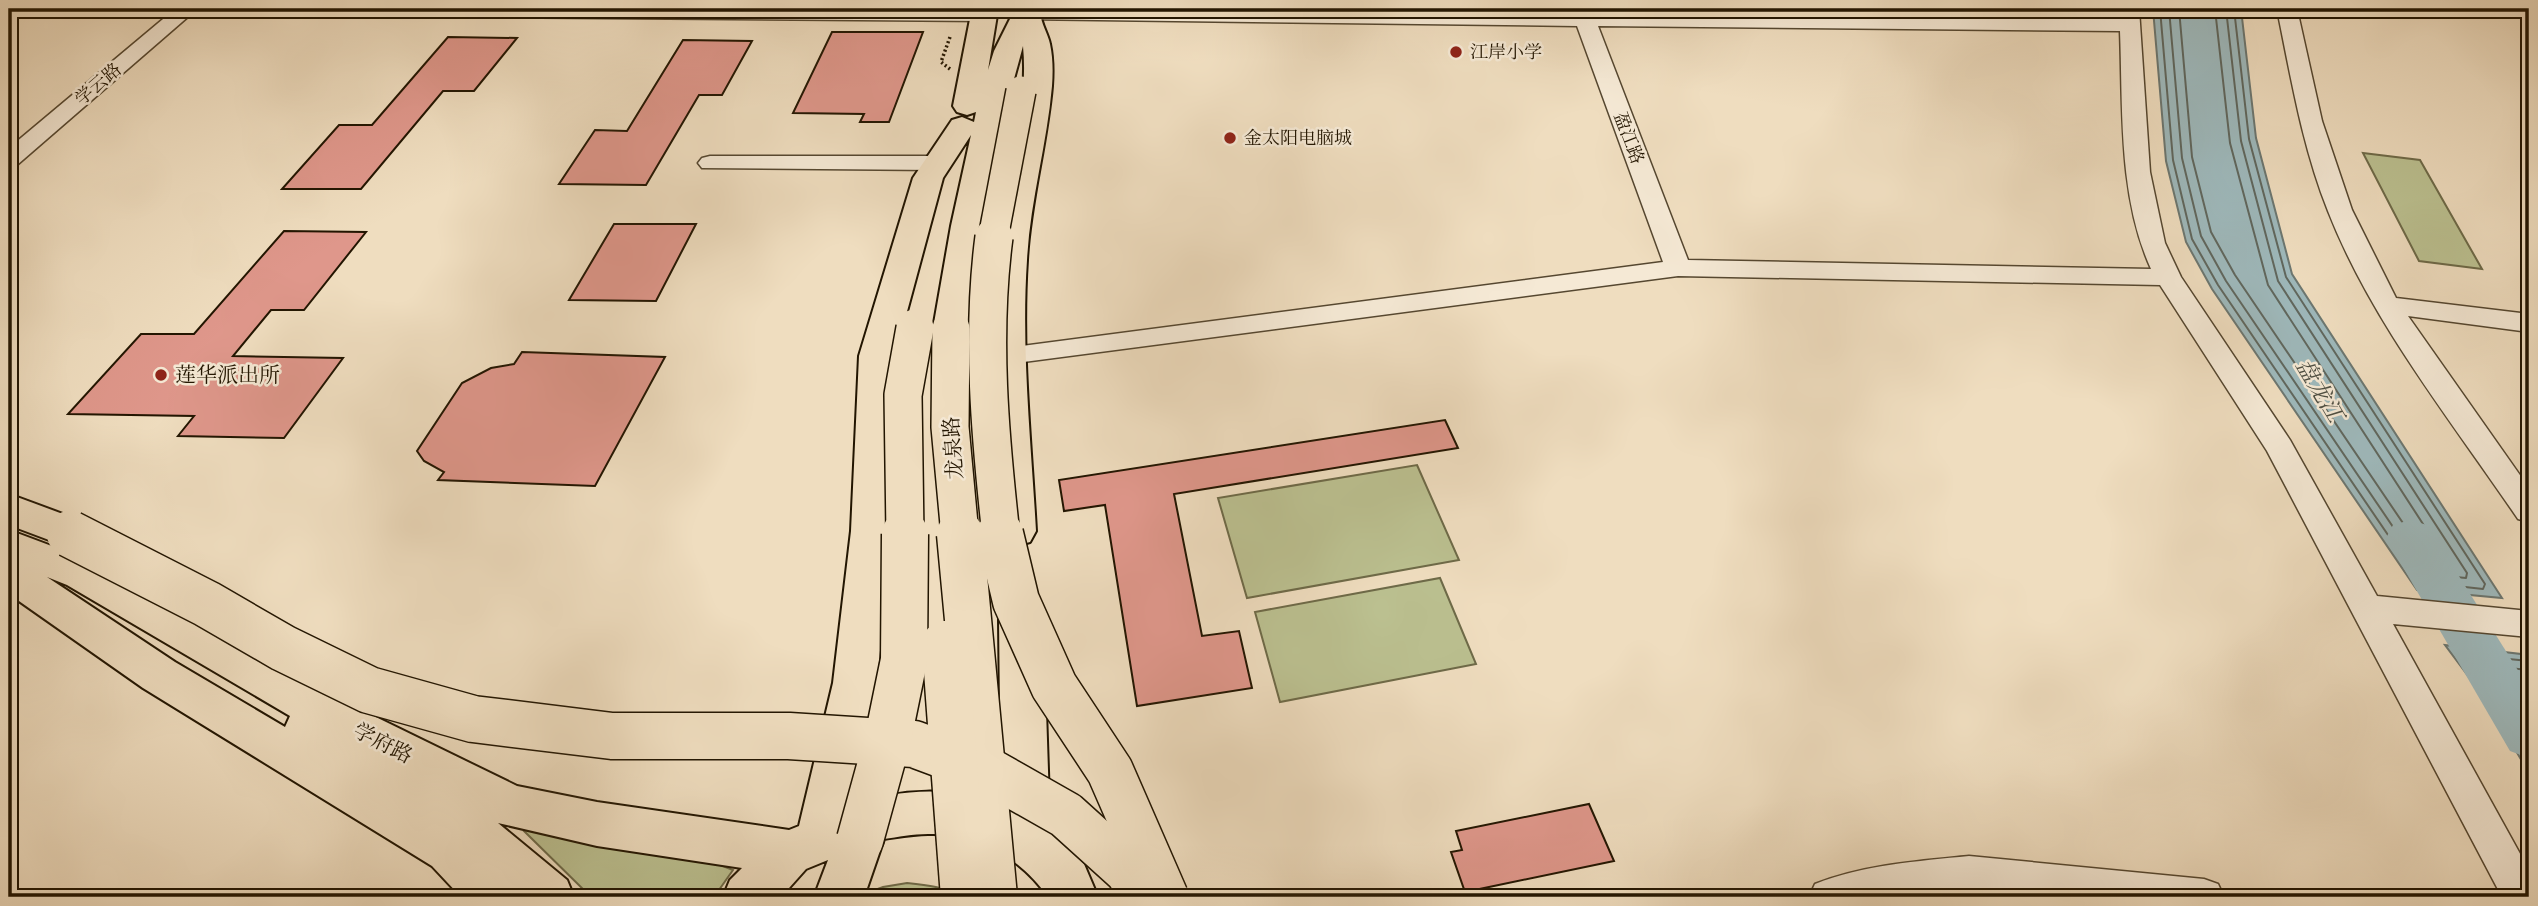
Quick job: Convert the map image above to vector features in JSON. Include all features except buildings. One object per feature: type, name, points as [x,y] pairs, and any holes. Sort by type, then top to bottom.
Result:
[{"type":"main road","points":[[839,897],[860,840],[888,738],[904,660],[906,598],[903,395],[932,329],[920,295],[938,237],[977,65],[985,12]]},
{"type":"main road","points":[[1027,12],[1021,91],[996,218],[988,281],[988,422],[1002,548],[1016,601],[1054,686],[1110,771],[1165,897]]},
{"type":"main road","points":[[1026,840],[1023,656],[1009,355],[1009,275],[1016,212],[1038,88],[1038,44],[1027,12]]},
{"type":"main road","name":"龙泉路","points":[[964,897],[928,430],[932,329],[969,210],[1007,52],[1027,12]]},
{"type":"main road","points":[[804,847],[855,683],[871,531],[877,356],[929,178],[936,163],[962,126]]},
{"type":"main road","name":"龙泉路","points":[[932,329],[950,427],[995,897]]},
{"type":"main road","points":[[9,509],[65,531],[207,604],[283,648],[369,690],[473,719],[612,736],[789,736],[914,744],[992,773],[1066,815],[1128,871],[1145,897]]},
{"type":"main road","name":"学府路","points":[[9,545],[82,574],[325,714],[510,806],[597,824],[804,847]]},
{"type":"main road","name":"学府路","points":[[9,565],[64,587],[307,729],[491,845],[549,897]]},
{"type":"main road","points":[[9,572],[159,675],[449,850],[495,897]]},
{"type":"main road","points":[[748,897],[804,847],[874,819],[929,812],[980,819],[1026,840],[1066,880],[1073,897]]},
{"type":"street","name":"学云路","points":[[9,160],[187,9]]},
{"type":"street","points":[[221,9],[985,12]]},
{"type":"street","points":[[2287,9],[2311,121],[2340,210],[2386,305],[2529,511]]},
{"type":"street","points":[[1027,12],[2130,17],[2138,172],[2152,243],[2168,277],[2280,447],[2523,897]]},
{"type":"street","name":"盈江路","points":[[1583,14],[1678,268]]},
{"type":"street","points":[[710,163],[936,163]]},
{"type":"street","points":[[1009,355],[1678,268],[2168,277]]},
{"type":"street","points":[[2386,305],[2529,323]]},
{"type":"street","points":[[2365,608],[2529,624]]},
{"type":"street","points":[[1829,897],[1908,880],[1969,874],[2204,897]]},
{"type":"path","points":[[941,62],[950,37]]},
{"type":"green space","points":[[2363,153],[2420,160],[2482,269],[2419,261]]},
{"type":"green space","points":[[1417,465],[1459,560],[1247,598],[1218,498]]},
{"type":"green space","points":[[1440,578],[1476,664],[1280,702],[1255,612]]},
{"type":"green space","points":[[533,824],[705,859],[733,870],[714,897],[591,897],[524,831]]},
{"type":"green space","points":[[907,883],[943,889],[963,897],[856,897],[883,887]]},
{"type":"water","points":[[2153,9],[2241,9],[2256,138],[2292,274],[2502,598],[2417,590],[2212,289],[2186,242],[2166,161]]},
{"type":"water","points":[[2445,645],[2529,655],[2529,773],[2486,700]]},
{"type":"waterway","name":"盘龙江","points":[[2410,538],[2529,735]]},
{"type":"place","name":"江岸小学","points":[[1456,52]]},
{"type":"place","name":"金太阳电脑城","points":[[1230,138]]},
{"type":"place","name":"莲华派出所","points":[[161,375]]}]
